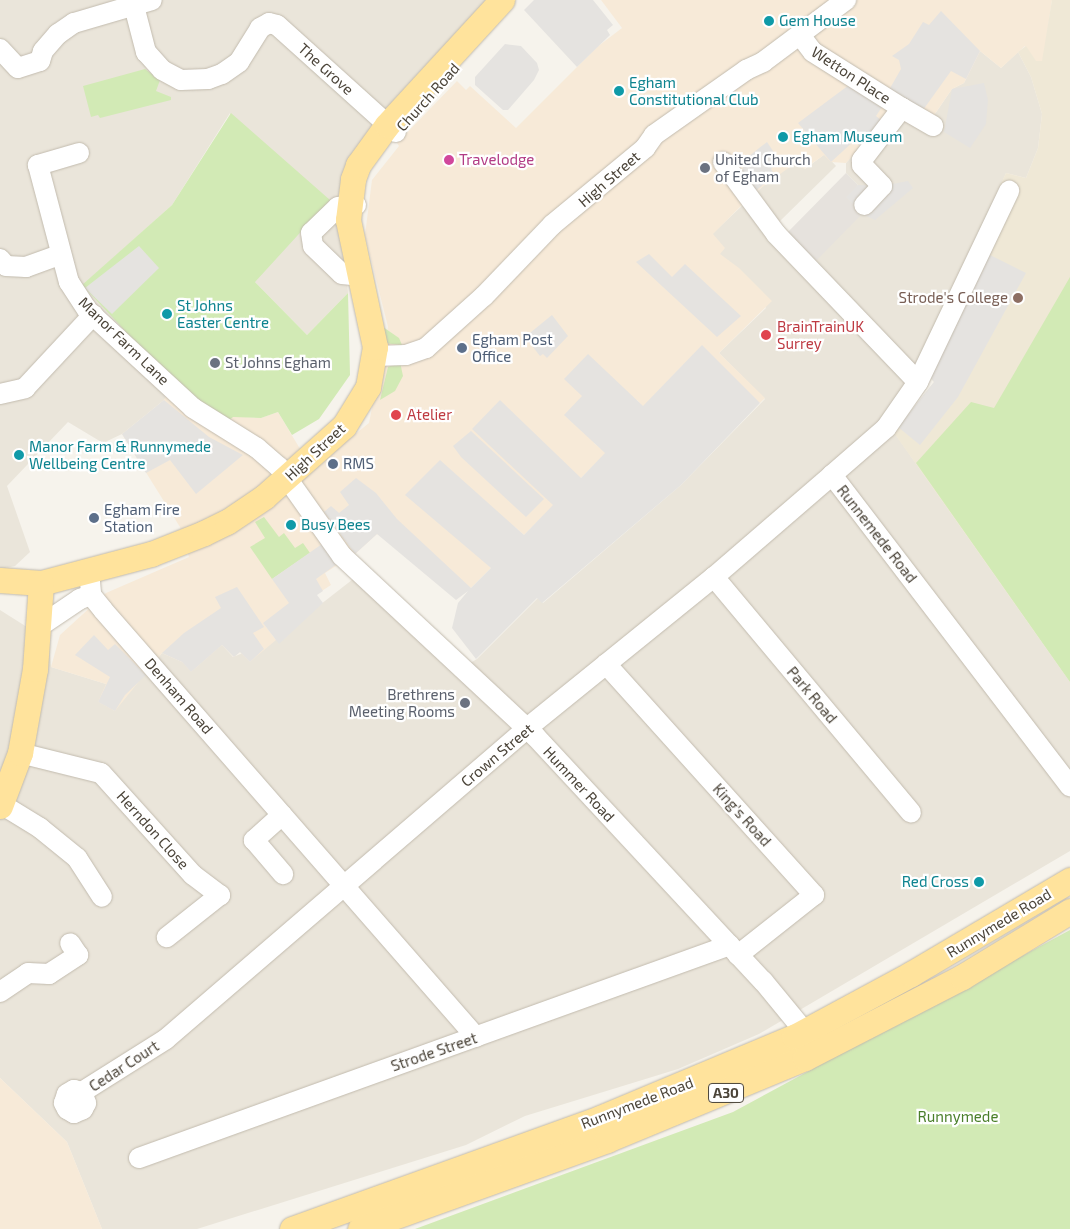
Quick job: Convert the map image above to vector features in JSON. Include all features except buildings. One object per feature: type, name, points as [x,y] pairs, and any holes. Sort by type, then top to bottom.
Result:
[{"type":"main road","name":"Church Road","points":[[392,129],[502,0]]},
{"type":"main road","name":"Church Road","points":[[374,356],[374,333],[348,220],[358,165],[517,0]]},
{"type":"main road","name":"High Street","points":[[0,580],[40,583],[151,554],[227,522],[286,479],[334,437],[353,415],[368,387],[374,356]]},
{"type":"main road","points":[[0,805],[20,753],[40,626],[40,583]]},
{"type":"main road","name":"Runnymede Road","points":[[292,1229],[610,1115],[804,1031],[911,974],[1070,880]]},
{"type":"main road","name":"Runnymede Road","points":[[360,1229],[608,1140],[797,1062],[911,1005],[1070,912]]},
{"type":"street","name":"High Street","points":[[374,356],[406,355],[426,348],[484,296],[552,225],[645,148],[654,135],[846,0]]},
{"type":"street","name":"The Grove","points":[[143,3],[146,52],[162,70],[181,80],[208,79],[222,74],[239,62],[260,28],[269,23],[277,25],[392,129]]},
{"type":"street","points":[[0,49],[18,68],[40,61],[43,51],[58,34],[74,23],[143,3]]},
{"type":"street","name":"Wetton Place","points":[[800,34],[812,52],[902,108],[862,160],[862,165],[882,186],[864,205]]},
{"type":"street","points":[[902,108],[933,126]]},
{"type":"street","name":"Manor Farm Lane","points":[[79,153],[38,165],[61,254],[75,294],[93,315],[193,408],[257,448],[279,467],[286,479]]},
{"type":"street","points":[[723,162],[776,234],[918,382]]},
{"type":"street","name":"Runnemede Road","points":[[1008,191],[918,382],[886,428],[832,475],[1070,786]]},
{"type":"street","points":[[352,205],[338,207],[311,233],[313,246],[342,274],[360,276]]},
{"type":"street","points":[[0,259],[6,266],[26,267],[61,254]]},
{"type":"street","points":[[0,394],[25,388],[93,315]]},
{"type":"street","name":"Crown Street","points":[[166,1039],[526,730],[714,577],[832,475]]},
{"type":"street","name":"Hummer Road","points":[[286,479],[342,556],[526,730],[734,950],[804,1031]]},
{"type":"street","points":[[40,626],[80,599],[91,595],[89,570]]},
{"type":"street","name":"Park Road","points":[[714,577],[911,813]]},
{"type":"street","name":"Denham Road","points":[[91,595],[476,1037]]},
{"type":"street","name":"King's Road","points":[[606,664],[814,895],[734,950]]},
{"type":"street","name":"Herndon Close","points":[[20,753],[101,773],[193,875],[220,895],[167,937]]},
{"type":"street","points":[[0,805],[40,828],[77,858],[102,897]]},
{"type":"street","points":[[282,816],[254,840],[283,874]]},
{"type":"street","points":[[0,992],[28,973],[49,974],[78,955],[70,943]]},
{"type":"street","name":"Strode Street","points":[[139,1158],[476,1037],[734,950]]},
{"type":"street","name":"Cedar Court","points":[[82,1092],[166,1039]]},
{"type":"shaded area","points":[[0,0],[489,0],[378,128],[341,220],[348,293],[307,335],[255,282],[230,113],[172,205],[83,285],[175,384],[164,400],[122,434],[103,443],[68,422],[7,486],[30,552],[15,566],[0,569]]},
{"type":"shaded area","points":[[534,0],[593,0],[613,25],[607,30],[610,35],[577,67],[524,10]]},
{"type":"shaded area","points":[[601,0],[1052,0],[1043,61],[1036,62],[1025,46],[1001,68],[980,51],[964,83],[952,89],[926,127],[893,111],[846,163],[831,162],[824,155],[804,169],[798,161],[754,193],[713,234],[725,248],[720,254],[739,268],[772,301],[719,353],[765,398],[760,403],[683,365],[643,407],[637,400],[594,443],[606,453],[524,535],[515,527],[485,561],[491,568],[471,588],[377,534],[355,554],[325,573],[331,585],[294,609],[264,624],[276,640],[250,662],[240,652],[234,657],[222,645],[191,672],[182,662],[162,653],[115,711],[98,702],[106,684],[51,667],[60,635],[106,593],[189,557],[180,527],[122,434],[163,401],[175,384],[232,416],[261,418],[278,412],[312,469],[369,423],[388,327],[365,235],[372,180],[399,146],[397,143],[457,81],[466,90],[470,86],[516,128],[597,47],[622,28]]},
{"type":"shaded area","name":"Strode's College","points":[[1052,0],[1070,0],[1070,682],[894,433],[934,382],[927,374],[1017,191],[1000,185],[1006,173],[1026,178],[1038,148],[1042,114],[1031,77],[1018,52],[1026,46],[1036,61],[1042,61]]},
{"type":"shaded area","points":[[941,11],[980,51],[966,79],[951,71],[918,117],[885,97],[901,69],[899,60],[892,56],[909,44],[923,22],[929,25]]},
{"type":"shaded area","points":[[505,44],[521,46],[537,63],[539,70],[534,80],[508,110],[503,110],[475,85],[475,77]]},
{"type":"shaded area","points":[[980,51],[1001,68],[1018,52],[1031,77],[1042,114],[1038,148],[1026,178],[1006,173],[913,383],[886,421],[1070,682],[1070,851],[759,1034],[678,1069],[525,1116],[466,1145],[197,1229],[102,1229],[67,1142],[0,1078],[0,610],[49,641],[51,667],[106,684],[114,711],[162,653],[182,662],[222,645],[233,657],[275,640],[357,576],[458,670],[477,659],[538,598],[543,603],[681,485],[765,399],[719,353],[766,308],[751,281],[719,254],[712,234],[775,175],[798,161],[805,169],[825,154],[836,166],[778,223],[786,234],[858,185],[846,173],[846,163],[893,110],[926,127],[952,89],[964,83]]},
{"type":"shaded area","points":[[984,83],[988,100],[986,124],[970,148],[944,132],[952,89]]},
{"type":"shaded area","points":[[849,85],[882,107],[876,116],[885,123],[861,148],[855,140],[831,162],[798,123]]},
{"type":"shaded area","points":[[767,142],[779,160],[771,169],[775,175],[753,193],[742,173],[744,160]]},
{"type":"shaded area","points":[[846,173],[858,185],[846,197],[862,214],[815,262],[786,234]]},
{"type":"shaded area","points":[[908,181],[913,188],[875,220],[862,214],[846,197],[858,185],[882,186]]},
{"type":"shaded area","points":[[139,246],[159,268],[112,314],[85,288]]},
{"type":"shaded area","points":[[649,254],[672,277],[685,264],[741,316],[717,337],[636,262]]},
{"type":"shaded area","points":[[988,254],[1026,273],[958,397],[920,445],[898,427],[934,382],[927,374]]},
{"type":"shaded area","points":[[552,315],[568,336],[547,358],[543,354],[540,356],[525,337]]},
{"type":"shaded area","points":[[702,345],[760,403],[681,485],[542,603],[537,598],[476,659],[452,628],[458,603],[468,591],[456,600],[377,534],[355,554],[324,512],[331,506],[339,513],[349,505],[340,492],[356,478],[376,493],[397,519],[471,588],[491,568],[405,495],[440,460],[524,535],[553,505],[472,429],[500,400],[581,478],[605,453],[564,415],[582,396],[564,379],[588,354],[643,406]]},
{"type":"shaded area","points":[[164,400],[209,437],[243,455],[196,494],[170,460],[146,473],[122,434]]},
{"type":"shaded area","points":[[471,431],[544,499],[526,517],[461,457],[453,446]]},
{"type":"shaded area","points":[[322,544],[337,564],[316,579],[323,591],[317,595],[323,603],[279,644],[263,623],[289,603],[272,579]]},
{"type":"shaded area","points":[[237,587],[264,627],[253,633],[264,649],[250,662],[240,652],[234,657],[222,645],[191,672],[182,662],[162,653],[184,633],[221,608],[215,597]]},
{"type":"shaded area","points":[[94,635],[108,650],[115,644],[146,675],[125,695],[115,711],[98,702],[110,677],[75,655]]},
{"type":"shaded area","points":[[0,1078],[67,1142],[102,1229],[0,1229]]},
{"type":"green space","points":[[145,69],[160,80],[156,91],[171,97],[171,100],[100,118],[98,115],[91,117],[83,86]]},
{"type":"green space","points":[[231,113],[330,200],[255,282],[307,335],[348,293],[350,375],[319,419],[292,435],[278,412],[261,418],[233,417],[226,423],[175,384],[82,285],[172,205]]},
{"type":"green space","points":[[1070,277],[1070,682],[916,463],[971,402],[994,408]]},
{"type":"green space","points":[[383,327],[399,338],[402,345],[383,343]]},
{"type":"green space","points":[[400,362],[403,376],[395,391],[380,400],[388,367]]},
{"type":"green space","points":[[264,517],[279,537],[284,533],[295,548],[303,543],[310,553],[272,579],[250,547],[265,538],[255,522]]},
{"type":"green space","name":"Runnymede","points":[[1070,930],[1070,1229],[415,1229],[733,1112]]},
{"type":"place","name":"Gem House","points":[[769,21]]},
{"type":"place","name":"Egham Constitutional Club","points":[[619,91]]},
{"type":"place","name":"Egham Museum","points":[[783,137]]},
{"type":"place","name":"Travelodge","points":[[449,160]]},
{"type":"place","name":"United Church of Egham","points":[[705,168]]},
{"type":"place","name":"Strode's College","points":[[1018,298]]},
{"type":"place","name":"St Johns Easter Centre","points":[[167,314]]},
{"type":"place","name":"BrainTrainUK Surrey","points":[[766,335]]},
{"type":"place","name":"Egham Post Office","points":[[462,348]]},
{"type":"place","name":"St Johns Egham","points":[[215,363]]},
{"type":"place","name":"Atelier","points":[[396,415]]},
{"type":"place","name":"Manor Farm & Runnymede Wellbeing Centre","points":[[19,455]]},
{"type":"place","name":"RMS","points":[[333,464]]},
{"type":"place","name":"Egham Fire Station","points":[[94,518]]},
{"type":"place","name":"Busy Bees","points":[[291,525]]},
{"type":"place","name":"Brethrens Meeting Rooms","points":[[465,703]]},
{"type":"place","name":"Red Cross","points":[[979,882]]}]
